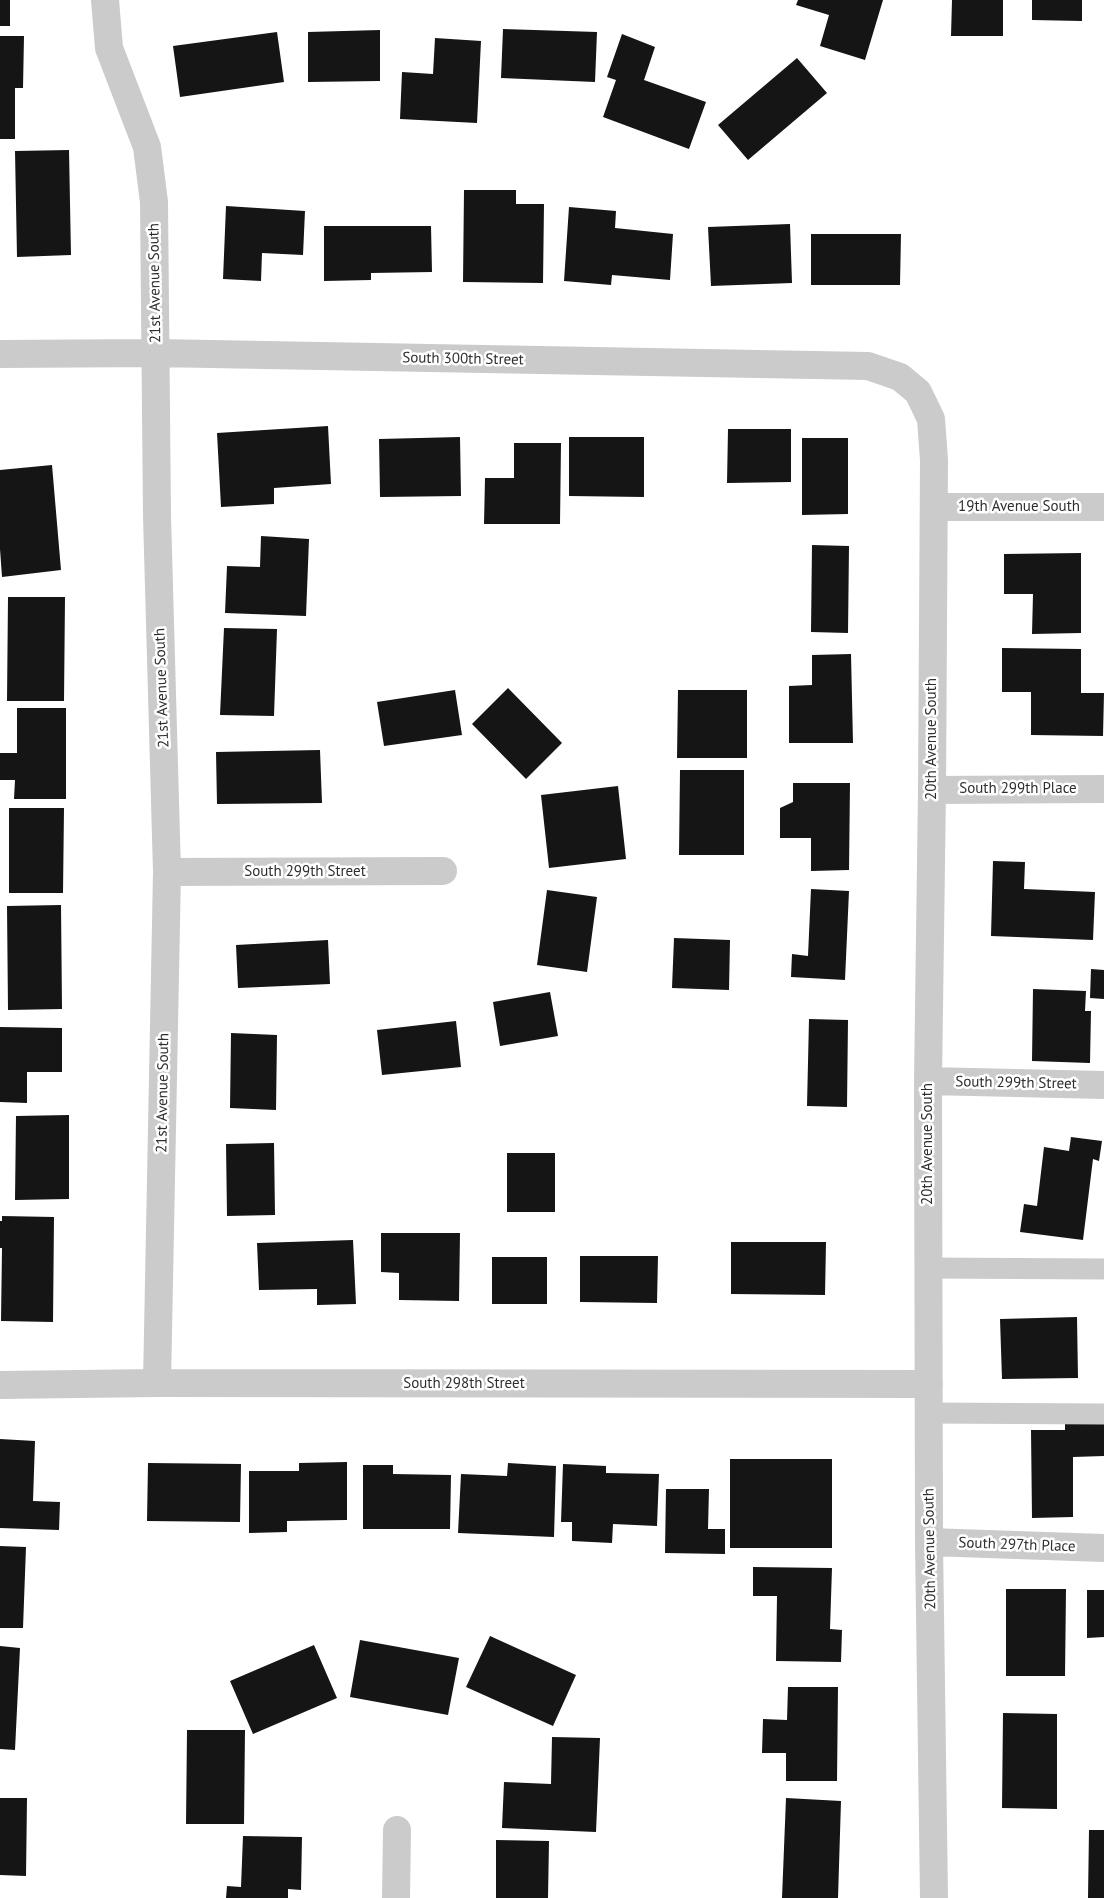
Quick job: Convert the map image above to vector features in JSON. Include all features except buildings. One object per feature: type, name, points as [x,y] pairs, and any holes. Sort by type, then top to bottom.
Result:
[{"type":"street","name":"21st Avenue South","points":[[105,0],[109,48],[146,147],[154,202],[157,516],[167,872],[157,1383]]},
{"type":"street","name":"South 300th Street","points":[[0,354],[156,353],[868,366],[900,377],[918,392]]},
{"type":"street","name":"20th Avenue South","points":[[918,392],[931,419],[934,460],[928,1081],[929,1542],[934,1898]]},
{"type":"street","name":"19th Avenue South","points":[[934,507],[1104,506]]},
{"type":"street","name":"South 299th Place","points":[[932,790],[1104,789]]},
{"type":"street","name":"South 299th Street","points":[[167,872],[443,872]]},
{"type":"street","name":"South 299th Street","points":[[928,1081],[1104,1085]]},
{"type":"street","name":"South 298th Street","points":[[0,1385],[157,1383],[929,1384]]},
{"type":"street","name":"South 297th Place","points":[[929,1542],[1104,1548]]},
{"type":"street","points":[[396,1898],[397,1830]]},
{"type":"lane","points":[[928,1268],[1104,1270]]},
{"type":"lane","points":[[929,1412],[1104,1414]]}]
